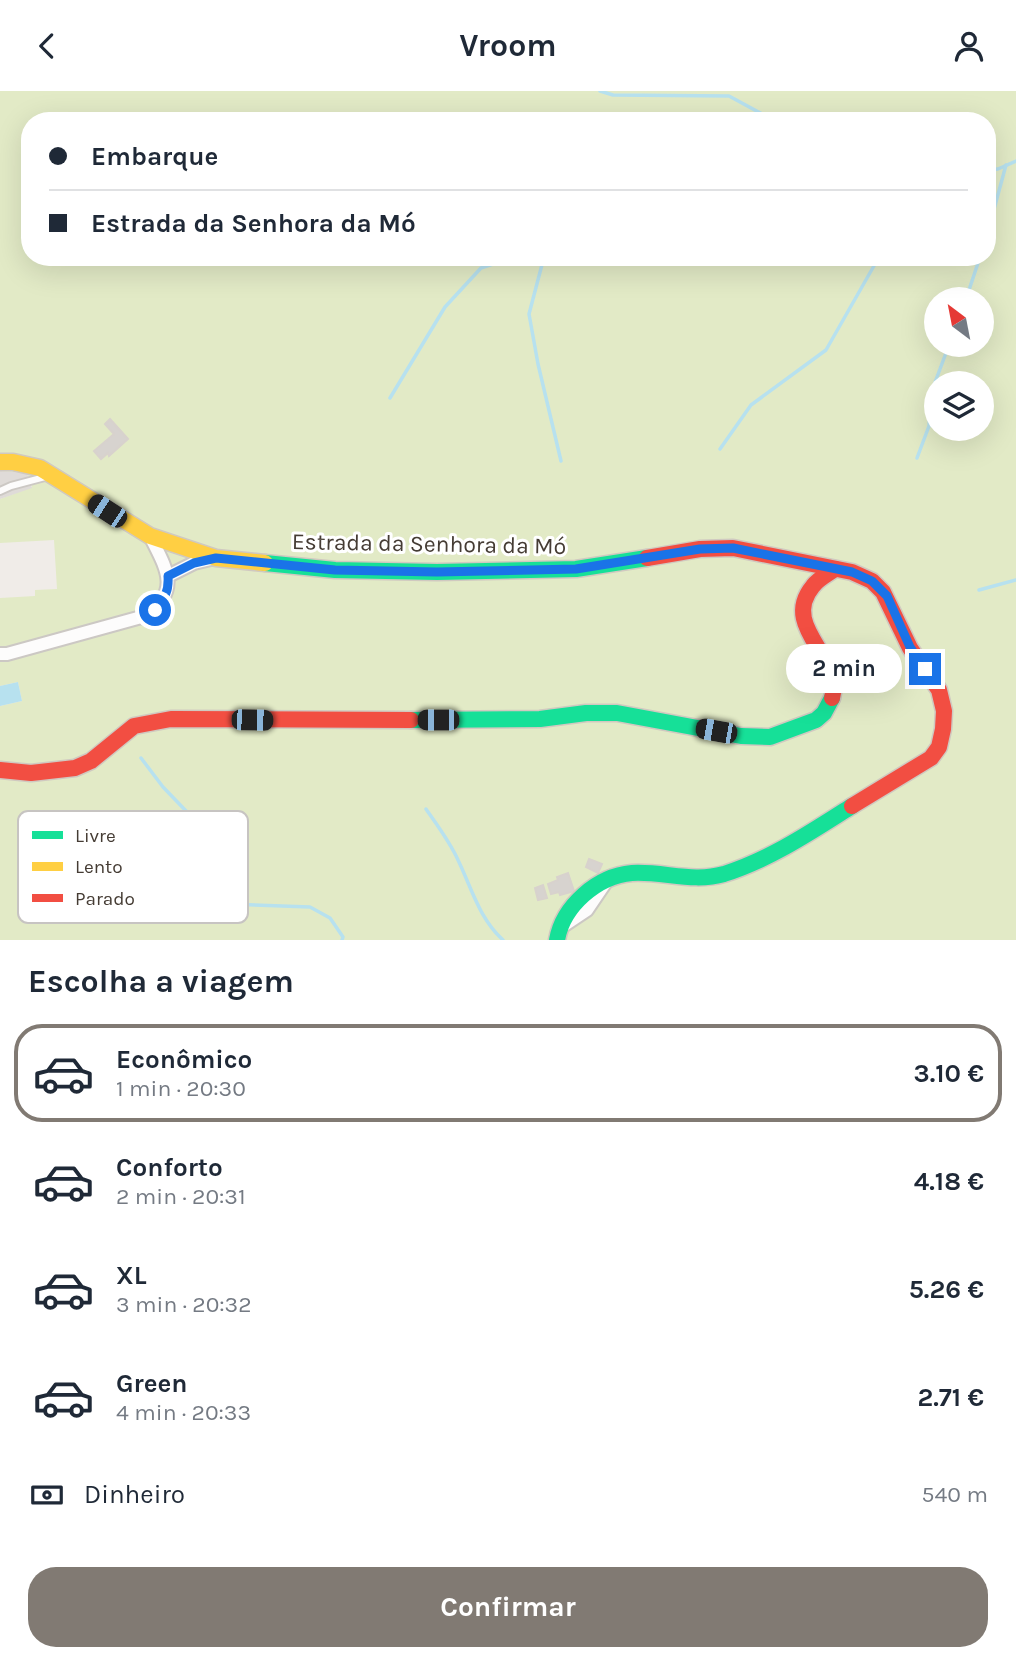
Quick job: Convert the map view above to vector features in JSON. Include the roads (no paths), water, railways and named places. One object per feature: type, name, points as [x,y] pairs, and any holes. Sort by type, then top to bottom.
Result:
[{"type":"street","name":"Estrada da Senhora da Mó","points":[[0,462],[40,468],[150,536],[216,558],[335,570],[437,572],[576,569],[700,549],[733,548],[859,574],[880,587],[887,596],[910,647],[939,690],[944,720],[941,743],[936,753],[856,805],[751,865],[698,878],[634,873],[606,882],[582,895],[565,915],[558,934]]},
{"type":"street","points":[[0,653],[7,654],[145,616],[165,598],[169,586],[168,576],[150,536]]},
{"type":"street","points":[[168,576],[194,563],[216,558]]},
{"type":"street","points":[[0,770],[31,773],[75,768],[91,761],[134,726],[171,719],[540,719],[586,713],[617,713],[741,736],[770,737],[816,720],[824,713],[833,695],[834,680],[825,659],[806,631],[804,611],[805,598],[814,584],[835,569]]},
{"type":"lane","points":[[0,491],[35,478],[52,477]]},
{"type":"water","points":[[18,682],[22,701],[0,706],[0,686]]},
{"type":"waterway","points":[[600,91],[613,95],[729,96],[758,112]]},
{"type":"waterway","points":[[996,169],[1016,161]]},
{"type":"waterway","points":[[996,202],[1006,165]]},
{"type":"waterway","points":[[390,398],[445,307],[481,268],[487,266]]},
{"type":"waterway","points":[[542,266],[529,314],[561,461]]},
{"type":"waterway","points":[[720,449],[751,405],[826,350],[874,266]]},
{"type":"waterway","points":[[970,287],[977,266]]},
{"type":"waterway","points":[[917,458],[929,426],[931,393],[944,357]]},
{"type":"waterway","points":[[979,590],[1016,580]]},
{"type":"waterway","points":[[141,758],[186,811]]},
{"type":"waterway","points":[[426,809],[455,853],[482,913],[503,940]]},
{"type":"waterway","points":[[248,905],[310,907],[330,918],[343,937],[342,940]]}]
